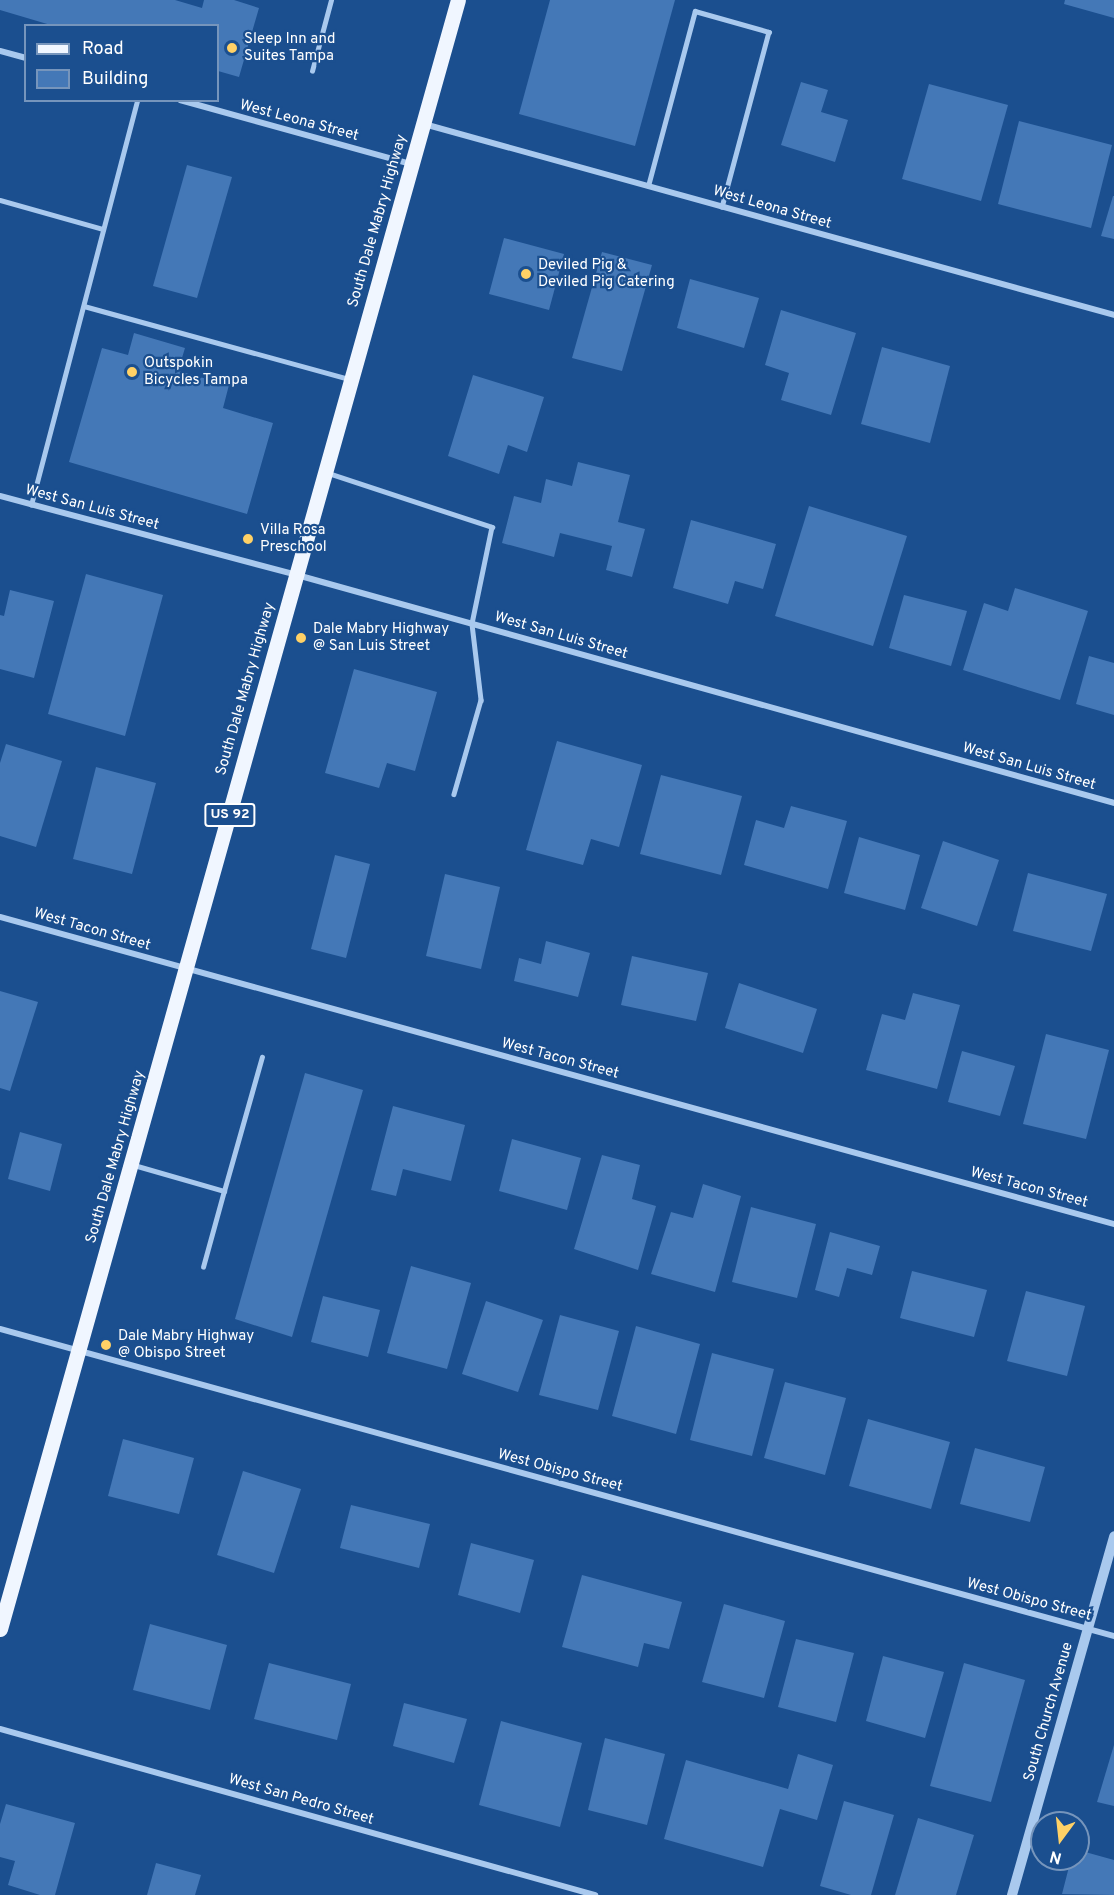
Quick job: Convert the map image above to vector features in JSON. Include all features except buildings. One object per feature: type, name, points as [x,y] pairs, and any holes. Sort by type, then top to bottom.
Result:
[{"type":"main road","name":"South Dale Mabry Highway","points":[[0,1629],[458,0]]},
{"type":"street","points":[[0,51],[24,57]]},
{"type":"street","name":"West Leona Street","points":[[187,102],[412,165]]},
{"type":"street","name":"West Leona Street","points":[[423,124],[1114,315]]},
{"type":"street","name":"West San Luis Street","points":[[0,496],[297,575],[1114,803]]},
{"type":"street","name":"West Tacon Street","points":[[0,917],[1114,1224]]},
{"type":"street","name":"West Obispo Street","points":[[0,1329],[1114,1636]]},
{"type":"street","name":"South Church Avenue","points":[[1012,1895],[1114,1536]]},
{"type":"street","name":"West San Pedro Street","points":[[0,1729],[595,1895]]},
{"type":"lane","points":[[312,72],[331,0]]},
{"type":"lane","points":[[648,186],[695,11],[769,32],[722,207]]},
{"type":"lane","points":[[31,505],[136,102]]},
{"type":"lane","points":[[0,200],[104,229]]},
{"type":"lane","points":[[84,306],[352,379]]},
{"type":"lane","points":[[326,472],[492,527],[472,624],[481,700],[454,794]]},
{"type":"lane","points":[[203,1267],[262,1057]]},
{"type":"lane","points":[[131,1164],[224,1191]]},
{"type":"place","name":"Sleep Inn and Suites Tampa","points":[[232,48]]},
{"type":"place","name":"Deviled Pig & Deviled Pig Catering","points":[[526,274]]},
{"type":"place","name":"Outspokin Bicycles Tampa","points":[[132,372]]},
{"type":"place","name":"Villa Rosa Preschool","points":[[248,539]]},
{"type":"place","name":"Dale Mabry Highway @ San Luis Street","points":[[301,638]]},
{"type":"place","name":"Dale Mabry Highway @ Obispo Street","points":[[106,1345]]}]
